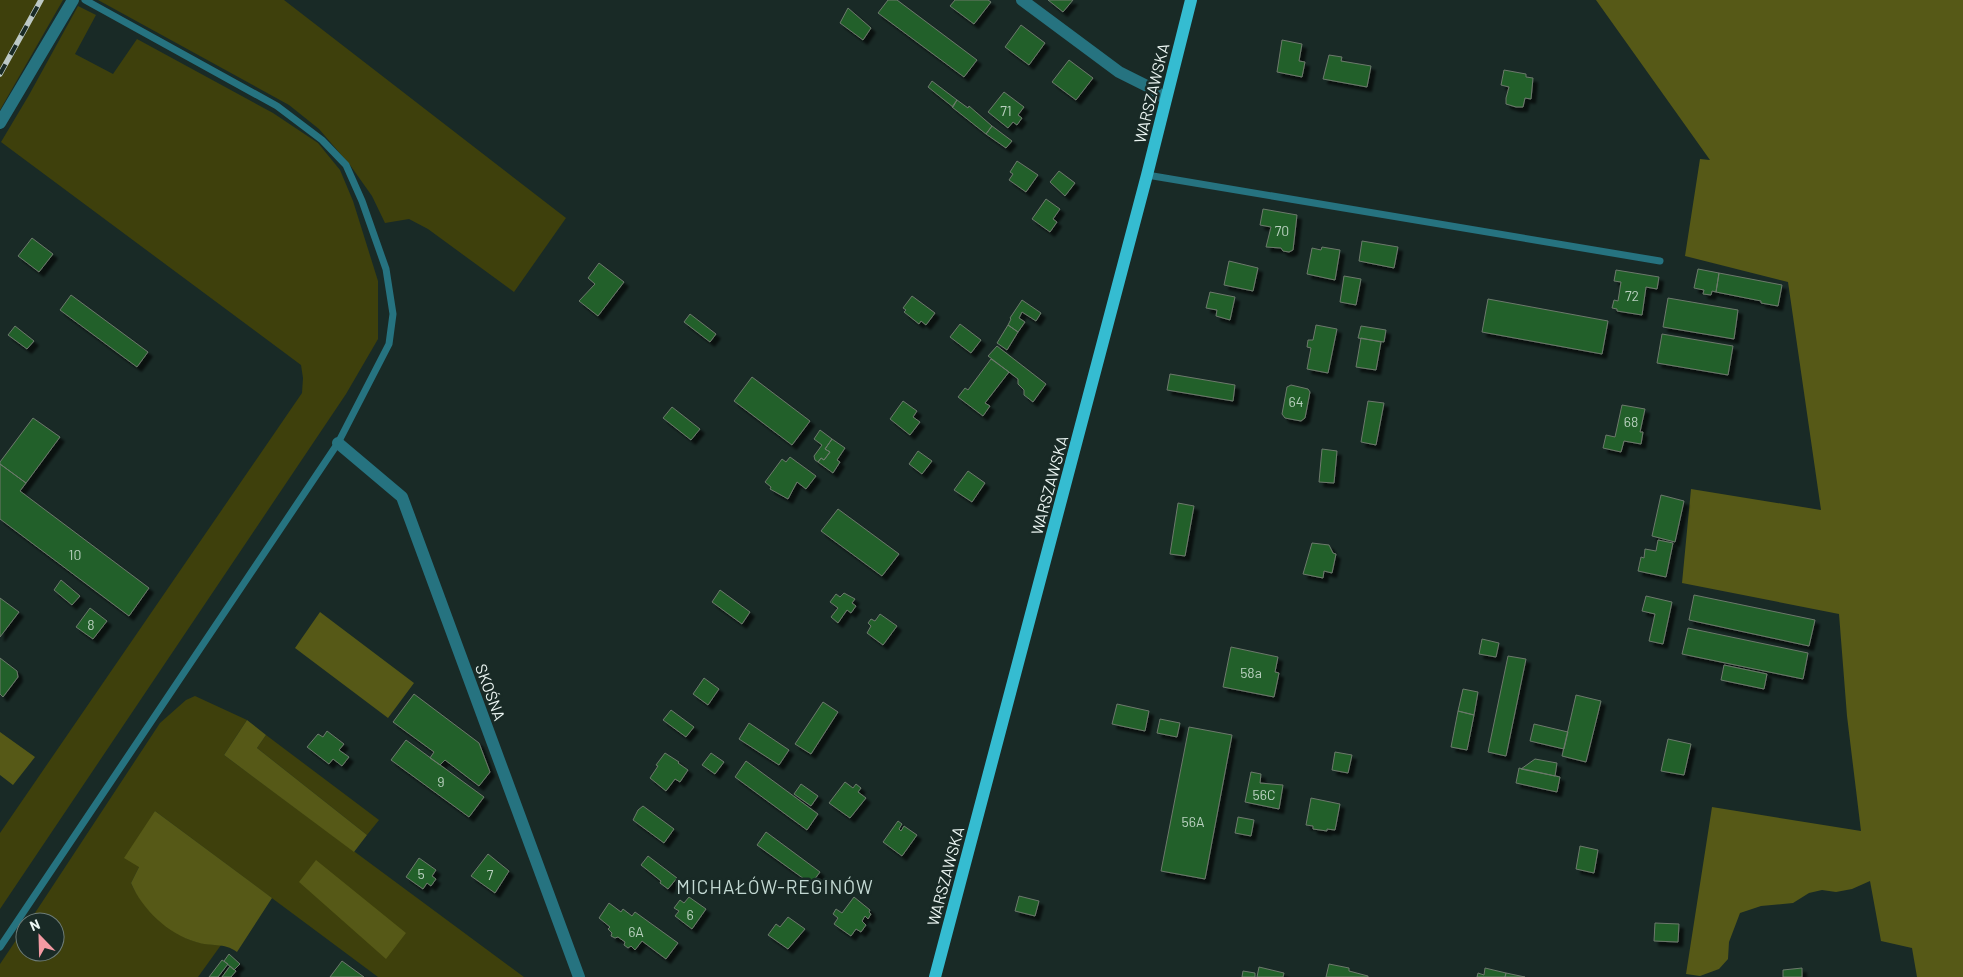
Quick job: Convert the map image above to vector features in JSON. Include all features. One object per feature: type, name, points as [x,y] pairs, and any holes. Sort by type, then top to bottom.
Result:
[{"type":"main road","name":"WARSZAWSKA","points":[[935,977],[1147,175],[1191,0]]},
{"type":"street","points":[[0,123],[73,0]]},
{"type":"street","points":[[1022,0],[1119,72],[1153,89],[1165,99]]},
{"type":"street","name":"SKOŚNA","points":[[338,443],[402,497],[579,977]]},
{"type":"lane","points":[[0,947],[338,443],[389,344],[393,314],[386,269],[362,201],[346,165],[322,140],[277,106],[85,0]]},
{"type":"lane","points":[[1147,175],[1660,261]]},
{"type":"shaded area","points":[[0,0],[63,0],[0,110]]},
{"type":"shaded area","points":[[98,0],[284,0],[566,218],[514,292],[428,229],[409,219],[385,223],[372,196],[350,165],[319,129],[289,105]]},
{"type":"shaded area","points":[[1596,0],[1963,0],[1963,977],[1917,977],[1912,948],[1881,941],[1870,881],[1852,889],[1836,892],[1822,890],[1809,893],[1793,903],[1761,906],[1740,913],[1729,942],[1728,959],[1719,969],[1700,976],[1686,974],[1712,807],[1861,831],[1847,716],[1839,614],[1682,583],[1691,489],[1821,510],[1788,282],[1685,256],[1700,159],[1710,160]]},
{"type":"shaded area","points":[[78,6],[96,15],[75,54],[113,74],[137,39],[273,113],[318,143],[340,170],[353,201],[378,281],[378,339],[346,394],[0,909],[0,833],[302,393],[303,378],[301,365],[1,142]]},
{"type":"shaded area","points":[[320,612],[414,683],[388,718],[295,648]]},
{"type":"shaded area","points":[[195,696],[247,720],[224,755],[524,977],[378,977],[155,811],[139,867],[131,883],[142,901],[168,927],[187,939],[206,944],[221,945],[198,977],[0,977],[0,964],[15,942],[15,962],[65,962],[65,912],[36,912],[160,723],[186,700]]},
{"type":"shaded area","points":[[247,720],[266,735],[257,748],[367,835],[354,852],[224,755]]},
{"type":"shaded area","points":[[0,732],[35,757],[13,785],[0,775]]},
{"type":"shaded area","points":[[266,735],[379,820],[367,835],[257,748]]},
{"type":"shaded area","points":[[155,811],[272,898],[237,952],[227,947],[196,942],[176,933],[166,927],[149,911],[136,893],[131,883],[139,867],[124,858]]},
{"type":"shaded area","points":[[316,860],[406,933],[386,959],[299,882]]},
{"type":"building","points":[[888,0],[897,0],[977,60],[964,77],[878,13]]},
{"type":"building","points":[[955,0],[988,0],[991,2],[974,24],[950,6]]},
{"type":"building","points":[[1048,0],[1073,0],[1063,12]]},
{"type":"building","points":[[848,8],[871,28],[863,40],[840,23]]},
{"type":"building","points":[[1021,25],[1045,43],[1029,65],[1005,47]]},
{"type":"building","points":[[1282,40],[1302,44],[1299,61],[1305,62],[1302,77],[1277,72]]},
{"type":"building","points":[[1329,55],[1342,57],[1341,61],[1371,66],[1367,87],[1323,79]]},
{"type":"building","points":[[1069,60],[1093,78],[1076,100],[1052,82]]},
{"type":"building","points":[[1504,70],[1526,74],[1526,77],[1533,78],[1531,99],[1525,98],[1523,107],[1506,104],[1509,87],[1501,85]]},
{"type":"building","points":[[932,81],[957,100],[953,107],[928,87]]},
{"type":"building","points":[[1004,92],[1024,107],[1018,115],[1022,118],[1017,125],[1013,122],[1008,128],[988,112]]},
{"type":"building","points":[[957,100],[968,108],[969,106],[992,126],[986,134],[952,107]]},
{"type":"building","points":[[992,126],[1012,141],[1006,148],[986,134]]},
{"type":"building","points":[[1017,161],[1038,175],[1026,192],[1009,180],[1013,174],[1010,172]]},
{"type":"building","points":[[1059,171],[1075,183],[1065,196],[1050,182]]},
{"type":"building","points":[[1046,199],[1060,209],[1053,219],[1057,222],[1050,232],[1032,219]]},
{"type":"building","points":[[1263,209],[1297,215],[1293,250],[1289,252],[1283,251],[1281,248],[1266,247],[1271,227],[1260,225]]},
{"type":"building","points":[[32,238],[53,254],[39,272],[18,256]]},
{"type":"building","points":[[1362,241],[1398,247],[1394,268],[1359,261]]},
{"type":"building","points":[[1322,247],[1340,250],[1335,280],[1307,274],[1312,248],[1321,250]]},
{"type":"building","points":[[1229,261],[1258,268],[1253,291],[1224,285]]},
{"type":"building","points":[[599,263],[624,282],[598,316],[579,301],[595,284],[588,278]]},
{"type":"building","points":[[1698,269],[1719,273],[1716,292],[1712,291],[1711,295],[1703,294],[1704,290],[1694,288]]},
{"type":"building","points":[[1616,270],[1659,277],[1657,289],[1646,287],[1642,315],[1617,311],[1617,309],[1612,308],[1614,300],[1618,301],[1621,282],[1614,281]]},
{"type":"building","points":[[1719,273],[1782,285],[1778,306],[1716,292]]},
{"type":"building","points":[[1344,276],[1361,279],[1356,305],[1340,302]]},
{"type":"building","points":[[1210,292],[1235,297],[1230,320],[1216,316],[1217,310],[1206,308]]},
{"type":"building","points":[[71,295],[148,352],[137,367],[60,310]]},
{"type":"building","points":[[912,296],[935,313],[926,325],[921,321],[919,324],[904,312],[906,310],[903,308]]},
{"type":"building","points":[[1668,298],[1738,310],[1734,339],[1663,327]]},
{"type":"building","points":[[1488,299],[1608,321],[1602,354],[1482,332]]},
{"type":"building","points":[[1022,300],[1041,313],[1036,321],[1022,312],[1019,318],[1025,322],[1018,332],[1008,325],[1010,318]]},
{"type":"building","points":[[690,314],[716,334],[710,342],[684,322]]},
{"type":"building","points":[[960,324],[981,340],[971,353],[950,337]]},
{"type":"building","points":[[1008,325],[1018,332],[1007,350],[997,343]]},
{"type":"building","points":[[1316,325],[1337,329],[1328,373],[1307,369],[1311,348],[1307,347],[1308,340],[1313,340]]},
{"type":"building","points":[[15,326],[34,341],[27,349],[8,335]]},
{"type":"building","points":[[1361,326],[1386,330],[1384,342],[1358,338]]},
{"type":"building","points":[[1662,334],[1733,346],[1728,375],[1657,363]]},
{"type":"building","points":[[1361,338],[1381,342],[1376,370],[1356,367]]},
{"type":"building","points":[[997,346],[1046,384],[1033,402],[1024,395],[1024,390],[1018,384],[1018,379],[988,356]]},
{"type":"building","points":[[991,359],[1009,372],[985,403],[990,406],[983,416],[958,397],[965,388],[968,390]]},
{"type":"building","points":[[1170,374],[1235,385],[1233,401],[1167,390]]},
{"type":"building","points":[[752,377],[810,421],[792,445],[734,401]]},
{"type":"building","points":[[1291,385],[1308,389],[1310,392],[1305,418],[1301,421],[1285,418],[1282,414],[1287,387]]},
{"type":"building","points":[[903,401],[917,411],[913,417],[920,422],[910,435],[890,419]]},
{"type":"building","points":[[1368,401],[1384,403],[1376,445],[1361,442]]},
{"type":"building","points":[[1622,405],[1645,409],[1640,432],[1643,432],[1641,444],[1624,441],[1621,452],[1603,448],[1606,435],[1615,437]]},
{"type":"building","points":[[672,407],[700,429],[691,440],[663,418]]},
{"type":"building","points":[[33,418],[60,437],[26,483],[0,464],[0,462]]},
{"type":"building","points":[[820,430],[832,439],[825,449],[830,452],[824,460],[821,458],[818,462],[814,456],[822,445],[814,439]]},
{"type":"building","points":[[832,439],[845,448],[837,460],[840,462],[833,473],[818,462],[821,458],[824,460],[830,452],[825,449]]},
{"type":"building","points":[[1322,449],[1337,451],[1334,483],[1319,482]]},
{"type":"building","points":[[918,451],[932,461],[922,474],[909,464]]},
{"type":"building","points":[[790,457],[816,476],[806,489],[797,482],[788,499],[770,489],[771,487],[765,482],[782,459],[786,462]]},
{"type":"building","points":[[0,464],[26,483],[20,491],[149,588],[129,616],[0,519]]},
{"type":"building","points":[[968,471],[985,483],[972,502],[954,490]]},
{"type":"building","points":[[1661,495],[1684,501],[1675,542],[1652,536]]},
{"type":"building","points":[[1178,503],[1194,506],[1185,556],[1170,554]]},
{"type":"building","points":[[838,509],[899,554],[882,576],[821,531]]},
{"type":"building","points":[[1658,540],[1673,543],[1666,577],[1638,571],[1641,557],[1644,558],[1645,549],[1656,551]]},
{"type":"building","points":[[1312,543],[1329,545],[1333,553],[1336,554],[1332,573],[1324,571],[1323,578],[1303,574]]},
{"type":"building","points":[[61,580],[80,596],[72,605],[54,590]]},
{"type":"building","points":[[720,590],[750,612],[742,624],[712,602]]},
{"type":"building","points":[[844,593],[855,599],[852,603],[856,606],[851,613],[847,610],[838,623],[831,617],[838,608],[830,602],[836,594],[840,597]]},
{"type":"building","points":[[1694,595],[1815,620],[1809,646],[1689,620]]},
{"type":"building","points":[[1646,596],[1672,602],[1663,644],[1649,641],[1655,614],[1642,611]]},
{"type":"building","points":[[0,598],[19,612],[0,637]]},
{"type":"building","points":[[90,608],[107,621],[93,639],[76,627]]},
{"type":"building","points":[[880,614],[897,626],[883,645],[867,633],[871,626],[868,623],[871,619],[875,621]]},
{"type":"building","points":[[1688,628],[1808,653],[1803,679],[1682,654]]},
{"type":"building","points":[[1482,639],[1499,643],[1496,657],[1479,654]]},
{"type":"building","points":[[1231,647],[1278,657],[1275,672],[1279,673],[1274,697],[1223,687]]},
{"type":"building","points":[[1508,656],[1526,659],[1506,756],[1488,752]]},
{"type":"building","points":[[0,658],[17,671],[18,677],[3,697],[0,694]]},
{"type":"building","points":[[1724,665],[1767,674],[1764,689],[1721,680]]},
{"type":"building","points":[[704,678],[719,689],[708,705],[693,694]]},
{"type":"building","points":[[1463,689],[1478,692],[1474,715],[1458,711]]},
{"type":"building","points":[[414,694],[479,743],[490,772],[479,786],[445,760],[440,765],[430,758],[434,752],[393,722]]},
{"type":"building","points":[[1576,695],[1601,701],[1586,762],[1562,756]]},
{"type":"building","points":[[823,702],[838,712],[811,754],[795,744]]},
{"type":"building","points":[[1117,704],[1149,711],[1145,731],[1112,724]]},
{"type":"building","points":[[671,710],[694,727],[686,737],[663,720]]},
{"type":"building","points":[[1458,711],[1474,715],[1467,750],[1451,747]]},
{"type":"building","points":[[1160,719],[1180,723],[1177,737],[1157,733]]},
{"type":"building","points":[[749,723],[789,750],[779,765],[739,739]]},
{"type":"building","points":[[1534,724],[1568,732],[1564,749],[1530,741]]},
{"type":"building","points":[[1189,727],[1232,735],[1205,879],[1161,871]]},
{"type":"building","points":[[327,731],[344,744],[339,750],[349,757],[342,766],[333,759],[329,764],[307,747],[318,734],[323,737]]},
{"type":"building","points":[[1668,739],[1691,744],[1684,775],[1661,771]]},
{"type":"building","points":[[406,740],[484,797],[469,817],[391,760]]},
{"type":"building","points":[[1335,752],[1352,755],[1348,773],[1332,770]]},
{"type":"building","points":[[665,753],[688,770],[680,782],[675,779],[666,791],[650,778],[658,766],[656,765]]},
{"type":"building","points":[[711,753],[724,762],[715,774],[702,765]]},
{"type":"building","points":[[1535,759],[1557,763],[1555,776],[1521,769]]},
{"type":"building","points":[[746,761],[818,814],[807,830],[735,777]]},
{"type":"building","points":[[1519,768],[1560,777],[1557,792],[1516,783]]},
{"type":"building","points":[[1251,772],[1261,774],[1260,783],[1283,785],[1279,809],[1245,802]]},
{"type":"building","points":[[845,782],[853,788],[856,784],[861,788],[858,792],[866,798],[850,818],[829,803]]},
{"type":"building","points":[[801,784],[818,796],[811,806],[794,794]]},
{"type":"building","points":[[1311,798],[1340,804],[1335,830],[1313,829],[1313,826],[1306,825]]},
{"type":"building","points":[[643,806],[674,829],[664,843],[633,820],[638,810]]},
{"type":"building","points":[[1238,817],[1254,820],[1251,836],[1235,833]]},
{"type":"building","points":[[898,821],[902,824],[899,829],[901,831],[904,826],[917,835],[902,856],[883,842]]},
{"type":"building","points":[[766,832],[820,872],[811,884],[757,845]]},
{"type":"building","points":[[1580,846],[1598,850],[1594,873],[1576,869]]},
{"type":"building","points":[[488,854],[509,871],[495,893],[471,876]]},
{"type":"building","points":[[648,856],[677,878],[668,889],[641,865]]},
{"type":"building","points":[[419,858],[436,870],[432,876],[436,879],[431,886],[427,883],[423,889],[406,877]]},
{"type":"building","points":[[1019,896],[1039,901],[1035,916],[1015,911]]},
{"type":"building","points":[[689,897],[706,909],[692,929],[675,916],[679,911],[674,908],[680,900],[684,903]]},
{"type":"building","points":[[854,897],[870,910],[871,914],[868,919],[865,916],[862,921],[866,925],[861,932],[856,929],[851,936],[834,924],[838,918],[833,914],[836,909],[842,913]]},
{"type":"building","points":[[609,903],[621,912],[623,909],[632,916],[635,912],[678,943],[666,959],[642,941],[635,950],[631,946],[628,948],[624,945],[625,942],[618,937],[611,936],[612,933],[608,929],[610,927],[599,918]]},
{"type":"building","points":[[788,917],[805,929],[788,949],[768,935],[776,924],[780,927]]},
{"type":"building","points":[[1655,923],[1679,924],[1678,942],[1654,941]]},
{"type":"building","points":[[229,954],[240,964],[234,970],[224,961]]},
{"type":"building","points":[[222,960],[228,964],[218,977],[209,977]]},
{"type":"building","points":[[342,961],[364,977],[330,977]]},
{"type":"building","points":[[1329,964],[1349,968],[1349,971],[1368,977],[1326,977]]},
{"type":"building","points":[[230,966],[236,971],[231,977],[222,977]]},
{"type":"building","points":[[1259,967],[1284,973],[1283,977],[1257,977]]},
{"type":"building","points":[[1485,968],[1506,973],[1505,977],[1477,977],[1478,973],[1484,975]]},
{"type":"building","points":[[1802,968],[1802,977],[1783,977],[1783,970]]},
{"type":"building","points":[[1243,971],[1255,973],[1255,977],[1242,977]]},
{"type":"building","points":[[1506,973],[1525,977],[1505,977]]},
{"type":"railway","points":[[0,74],[41,0]]},
{"type":"district","name":"MICHAŁÓW-REGINÓW","points":[[775,886]]}]
